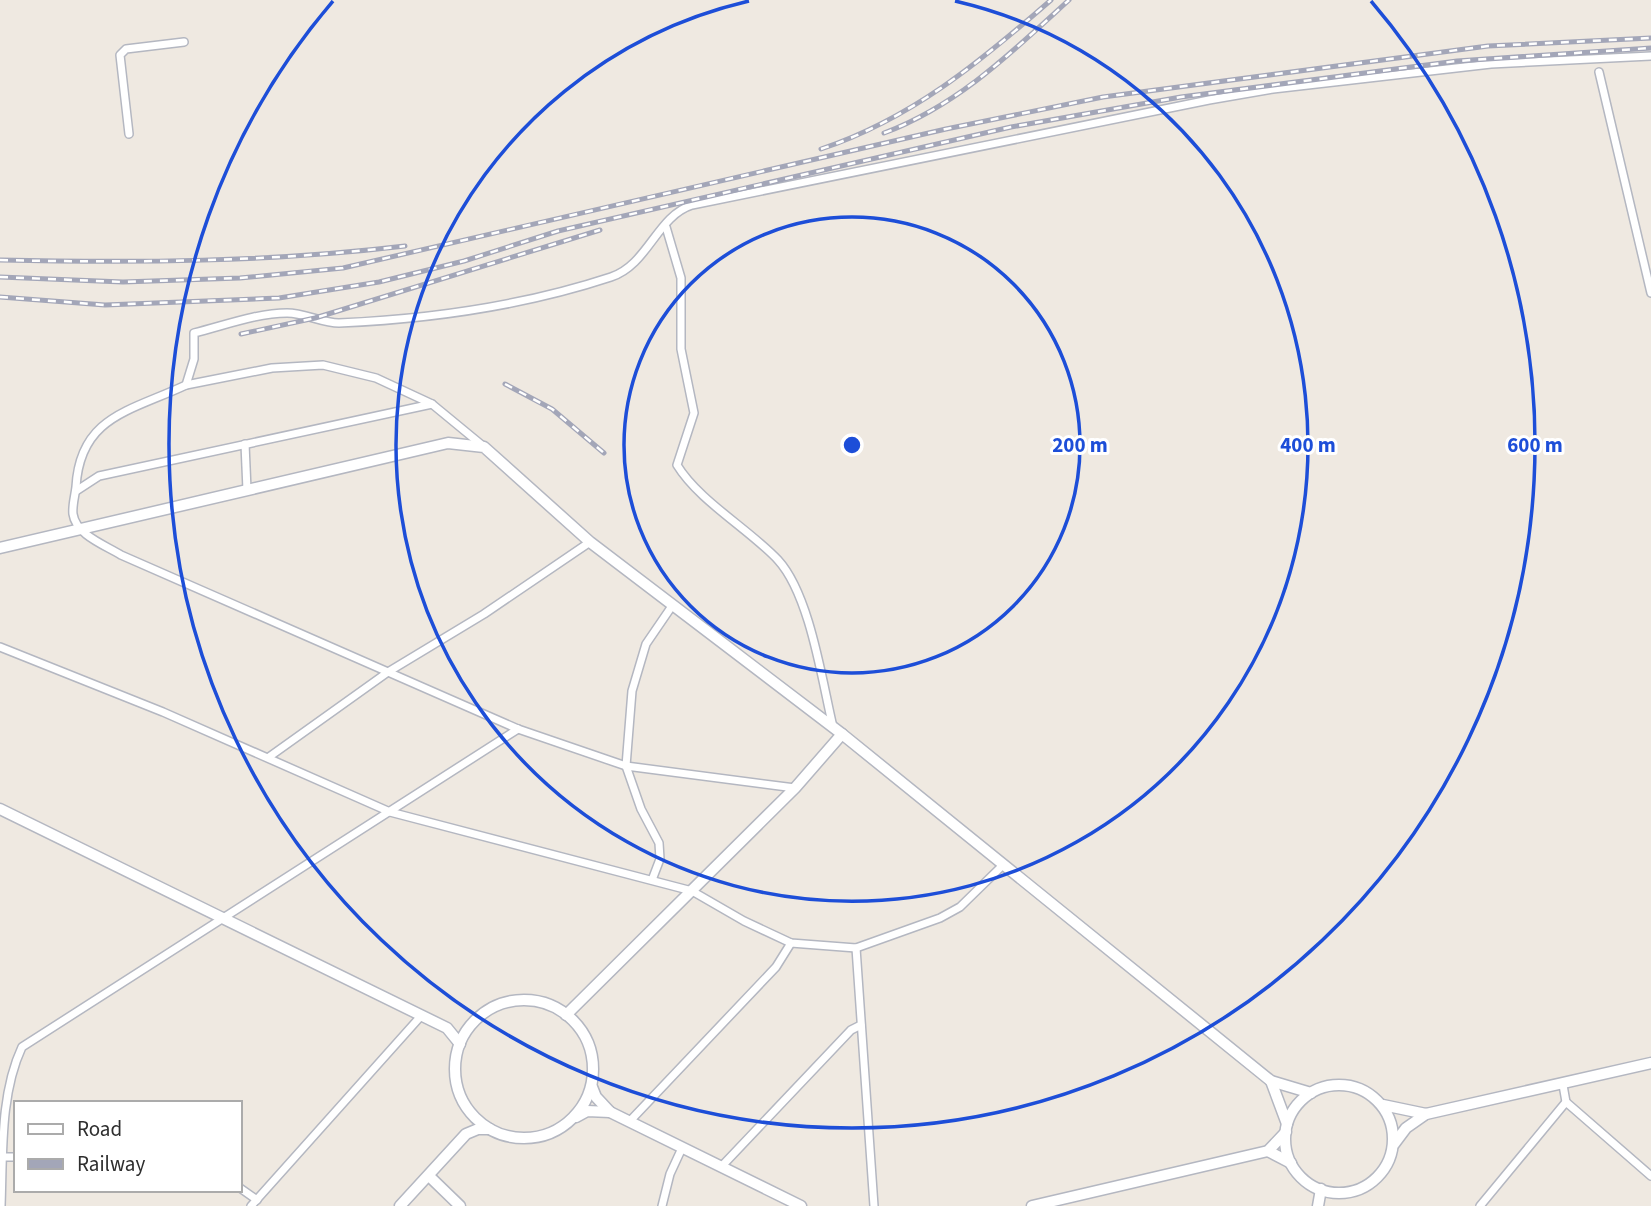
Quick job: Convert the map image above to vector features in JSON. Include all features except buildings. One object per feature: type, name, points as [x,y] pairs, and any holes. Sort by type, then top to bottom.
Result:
[{"type":"street","points":[[129,135],[120,55],[126,49],[184,42]]},
{"type":"street","points":[[186,385],[194,359],[194,333],[286,313],[335,323],[447,316],[614,277],[635,264],[680,209],[692,205],[1273,89],[1490,64],[1651,56]]},
{"type":"street","points":[[1599,72],[1651,293]]},
{"type":"street","points":[[666,227],[681,278],[681,349],[694,413],[677,465],[729,519],[779,561],[793,584],[812,636],[837,731]]},
{"type":"street","points":[[795,788],[626,766],[518,729],[121,555],[79,529],[73,514],[77,462],[92,434],[118,414],[186,385],[272,368],[323,365],[376,379],[432,404],[590,542],[837,731],[1271,1081],[1311,1093]]},
{"type":"street","points":[[76,491],[99,476],[432,404]]},
{"type":"street","points":[[0,548],[448,443],[484,447]]},
{"type":"street","points":[[245,444],[247,490]]},
{"type":"street","points":[[269,757],[388,672],[484,614],[590,542]]},
{"type":"street","points":[[652,880],[660,859],[659,843],[640,808],[626,766],[632,691],[646,644],[672,606]]},
{"type":"street","points":[[0,647],[269,757],[390,812],[692,891],[744,921],[792,943],[856,948],[940,918],[960,907],[1003,864]]},
{"type":"street","points":[[1,1206],[1,1116],[10,1065],[22,1047],[518,729]]},
{"type":"street","points":[[566,1014],[795,788],[837,731]]},
{"type":"street","points":[[0,809],[421,1016],[447,1028],[469,1028]]},
{"type":"street","points":[[629,1122],[776,967],[792,943]]},
{"type":"street","points":[[856,948],[874,1206]]},
{"type":"street","points":[[490,1129],[469,1111],[456,1079],[460,1044],[469,1028],[489,1010],[515,1001],[542,1003],[566,1014],[579,1027],[592,1051],[592,1087],[596,1097],[610,1112],[801,1206]]},
{"type":"street","points":[[242,1190],[254,1203],[421,1016]]},
{"type":"street","points":[[721,1167],[850,1030],[861,1025]]},
{"type":"street","points":[[447,1028],[460,1044]]},
{"type":"street","points":[[1268,1151],[1291,1163],[1307,1181],[1321,1189],[1345,1192],[1367,1184],[1384,1168],[1393,1145],[1406,1128],[1426,1114],[1651,1063]]},
{"type":"street","points":[[1271,1081],[1287,1128],[1291,1163]]},
{"type":"street","points":[[1032,1206],[1268,1151],[1287,1128],[1294,1110],[1311,1093],[1334,1085],[1350,1086],[1365,1092],[1383,1105],[1426,1114]]},
{"type":"street","points":[[1563,1085],[1566,1102],[1651,1176]]},
{"type":"street","points":[[574,1118],[592,1087]]},
{"type":"street","points":[[1480,1206],[1566,1102]]},
{"type":"street","points":[[1383,1105],[1392,1129],[1393,1145]]},
{"type":"street","points":[[466,1134],[469,1111]]},
{"type":"street","points":[[400,1206],[466,1134],[478,1129],[490,1129],[516,1138],[534,1138],[559,1129],[587,1111],[610,1112]]},
{"type":"street","points":[[662,1206],[670,1174],[682,1148]]},
{"type":"street","points":[[429,1176],[460,1206]]},
{"type":"street","points":[[1318,1206],[1321,1189]]},
{"type":"railway","points":[[821,149],[854,137],[915,105],[971,66],[1051,0]]},
{"type":"railway","points":[[884,133],[960,93],[1069,0]]},
{"type":"railway","points":[[0,277],[123,282],[240,278],[343,268],[946,129],[1103,97],[1488,46],[1651,38]]},
{"type":"railway","points":[[0,297],[105,305],[279,298],[379,282],[464,261],[558,231],[1011,127],[1181,97],[1457,61],[1651,48]]},
{"type":"railway","points":[[241,334],[315,318],[600,230]]},
{"type":"railway","points":[[0,260],[203,260],[405,246]]},
{"type":"railway","points":[[505,384],[552,409],[604,453]]}]
